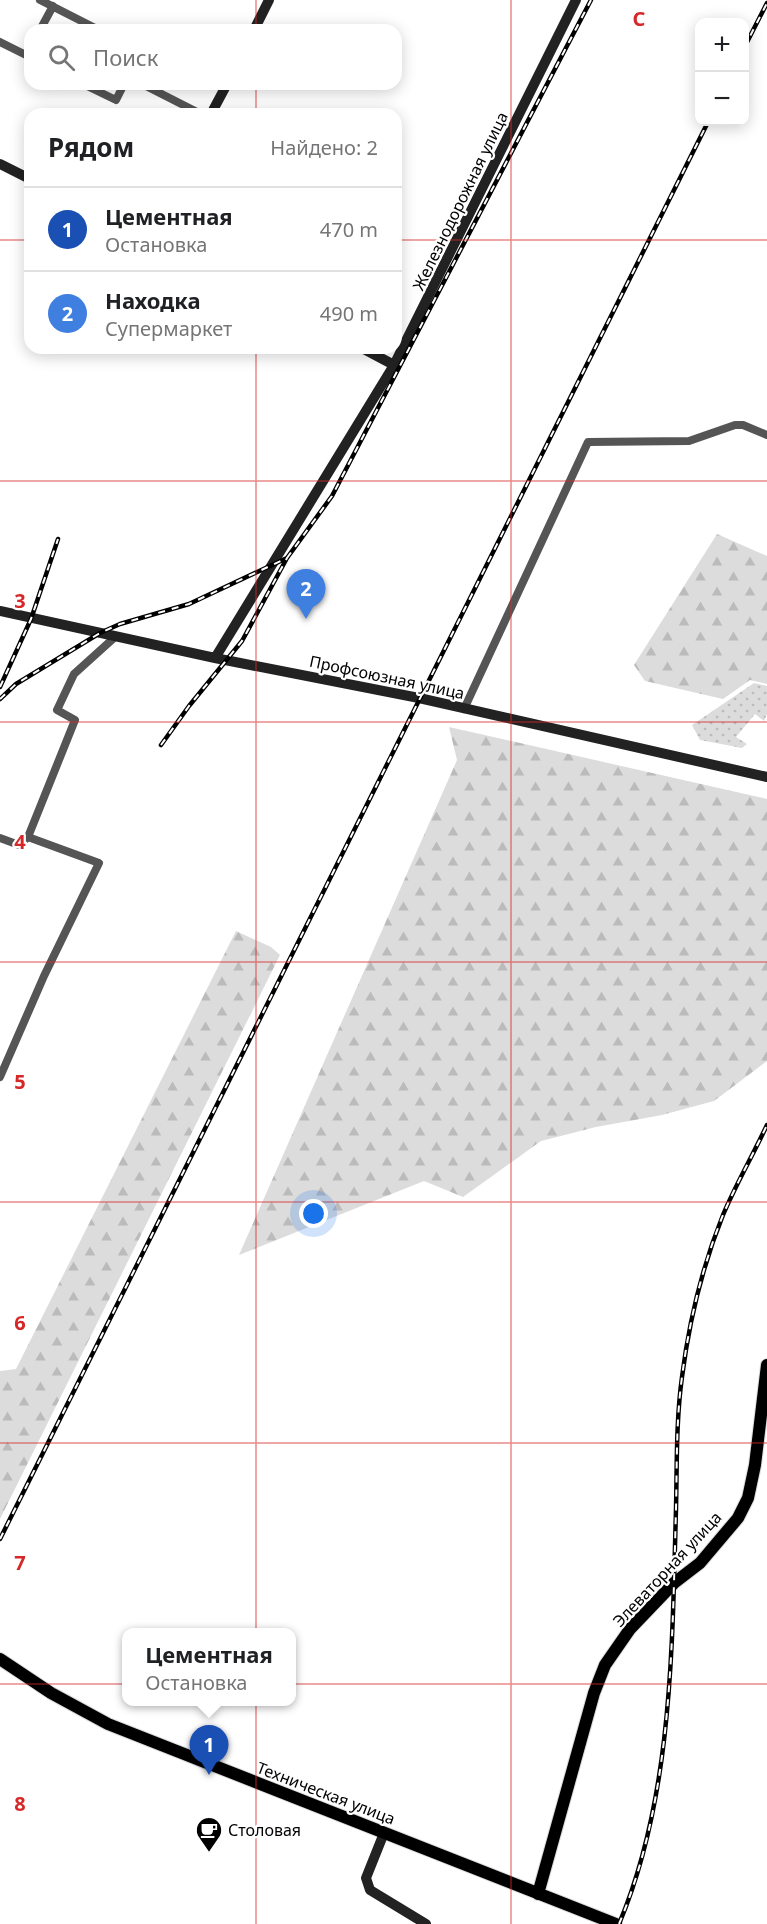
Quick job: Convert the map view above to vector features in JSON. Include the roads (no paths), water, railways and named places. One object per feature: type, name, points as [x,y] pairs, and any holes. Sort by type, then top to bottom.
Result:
[{"type":"main road","points":[[257,24],[268,0]]},
{"type":"main road","name":"Железнодорожная улица","points":[[402,349],[576,0]]},
{"type":"main road","points":[[214,108],[224,90]]},
{"type":"main road","points":[[0,164],[24,176]]},
{"type":"main road","points":[[373,354],[394,365]]},
{"type":"main road","name":"Железнодорожная улица","points":[[215,658],[399,354]]},
{"type":"main road","name":"Профсоюзная улица","points":[[0,611],[464,709],[767,777]]},
{"type":"main road","name":"Элеваторная улица","points":[[538,1894],[594,1693],[605,1665],[630,1629],[674,1583],[700,1563],[738,1518],[748,1498],[755,1465],[767,1365]]},
{"type":"main road","name":"Техническая улица","points":[[0,1659],[51,1693],[108,1724],[616,1924]]},
{"type":"main road","points":[[384,1833],[366,1878],[369,1890],[426,1924]]},
{"type":"street","points":[[40,0],[87,24]]},
{"type":"street","points":[[43,24],[52,6]]},
{"type":"street","points":[[0,42],[24,52]]},
{"type":"street","points":[[95,90],[116,100],[121,90]]},
{"type":"street","points":[[154,90],[189,108]]},
{"type":"street","points":[[464,709],[588,442],[689,441],[735,425],[742,425],[767,435]]},
{"type":"street","points":[[0,838],[19,845],[28,837],[75,720],[57,710],[74,674],[115,637]]},
{"type":"street","points":[[0,1077],[44,976],[99,863],[28,837]]},
{"type":"railway","points":[[0,699],[16,684],[100,633],[120,624],[189,604],[287,558],[332,496],[591,0]]},
{"type":"railway","points":[[749,38],[767,3]]},
{"type":"railway","points":[[0,1539],[706,126]]},
{"type":"railway","points":[[0,687],[31,619],[58,539]]},
{"type":"railway","points":[[161,745],[189,706],[242,641],[287,558]]},
{"type":"railway","points":[[619,1924],[637,1875],[660,1772],[673,1613],[679,1410],[688,1336],[697,1295],[715,1235],[733,1192],[767,1125]]},
{"type":"place","name":"Находка","points":[[306,619]]},
{"type":"place","name":"Цементная","points":[[209,1775]]},
{"type":"place","name":"Столовая","points":[[209,1853]]}]
